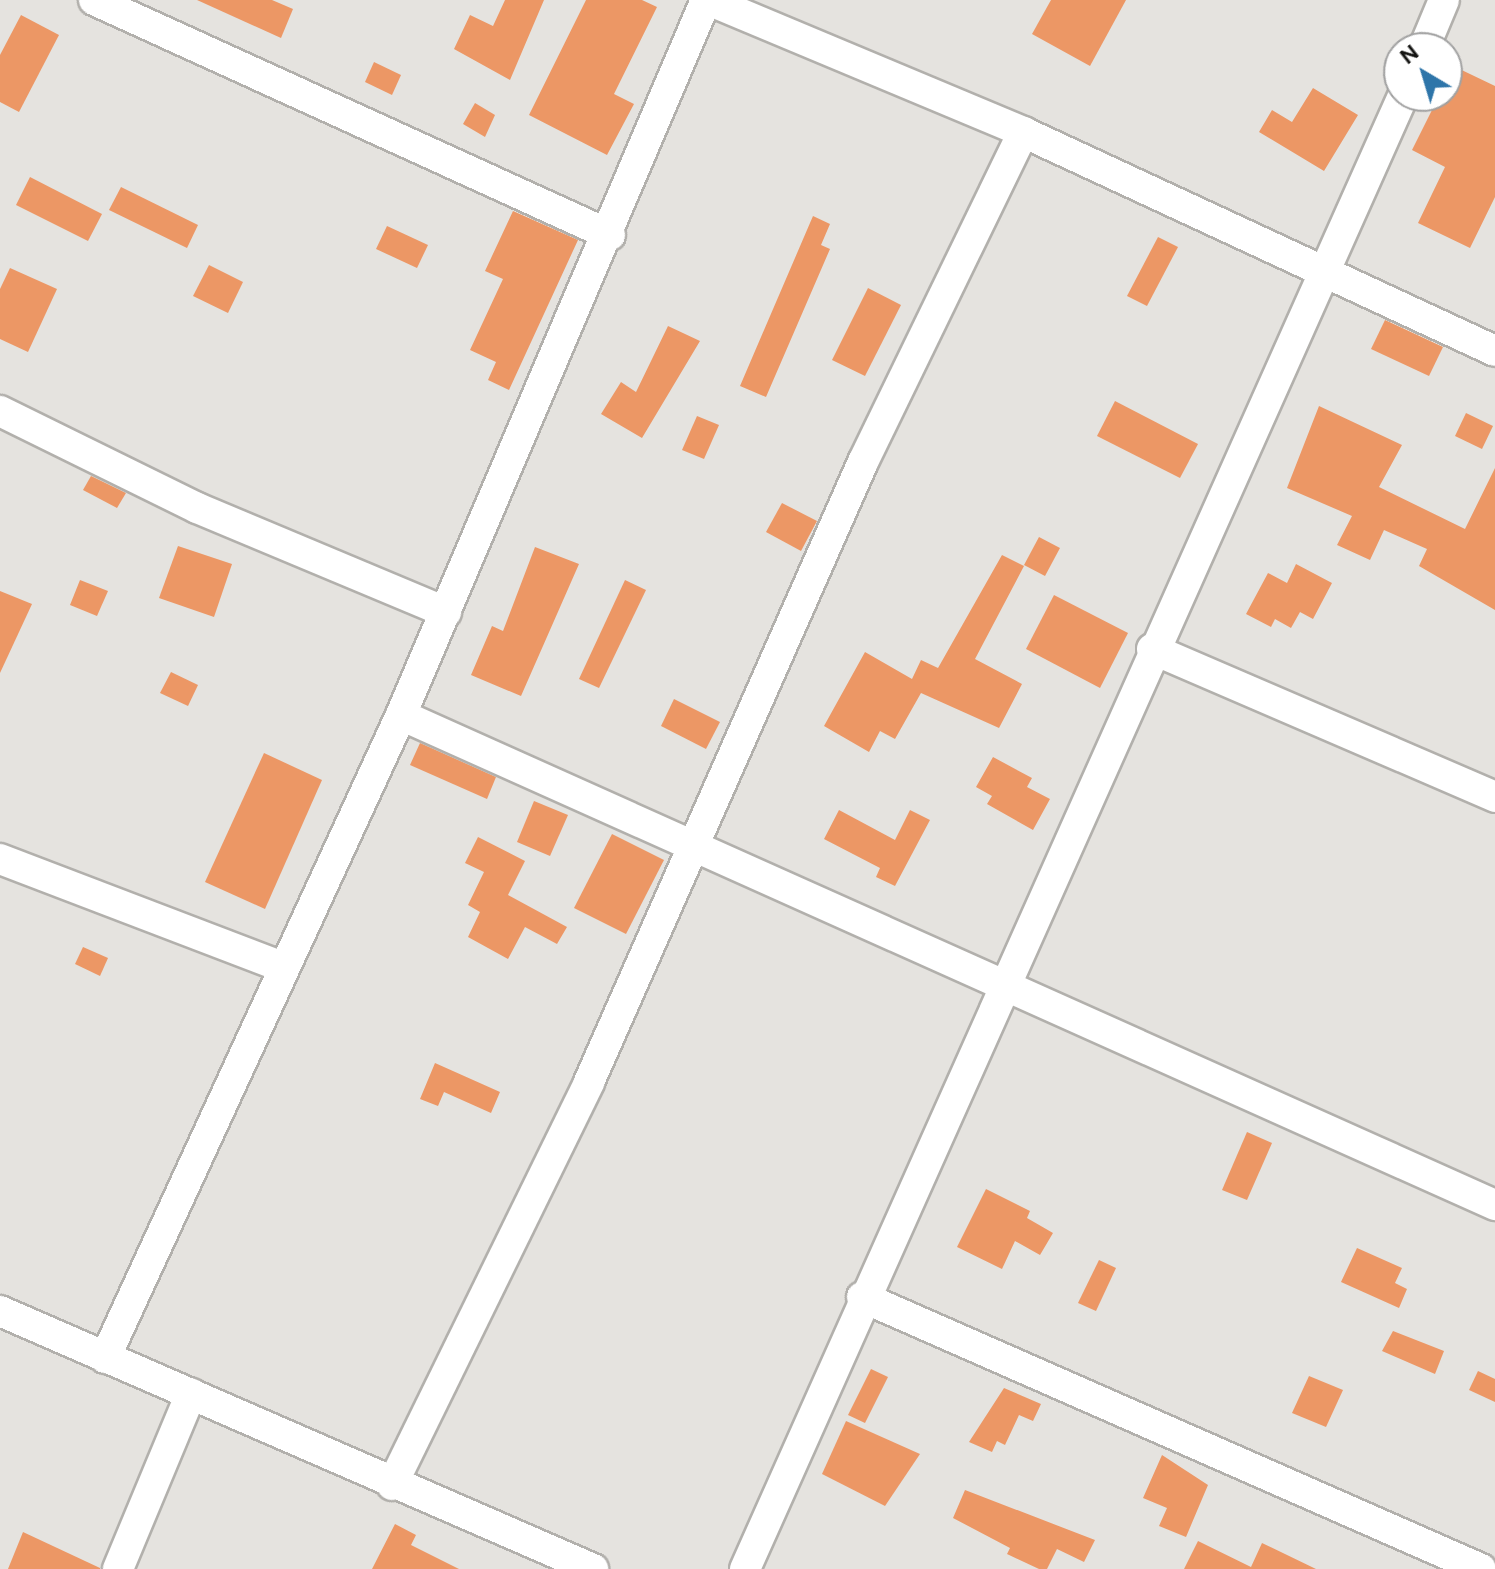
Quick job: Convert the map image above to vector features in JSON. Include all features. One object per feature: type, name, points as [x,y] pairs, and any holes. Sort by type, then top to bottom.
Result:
[{"type":"street","points":[[94,0],[610,235]]},
{"type":"street","points":[[105,1358],[401,715],[610,235],[707,0],[1023,132],[1495,351]]},
{"type":"street","points":[[1431,32],[1444,0]]},
{"type":"street","points":[[745,1569],[1000,988],[1152,649],[1326,275],[1396,112]]},
{"type":"street","points":[[392,1485],[695,849],[863,462],[1023,132]]},
{"type":"street","points":[[0,411],[197,508],[446,612]]},
{"type":"street","points":[[1152,649],[1495,797]]},
{"type":"street","points":[[401,715],[1000,988],[1495,1205]]},
{"type":"street","points":[[0,859],[283,967]]},
{"type":"street","points":[[862,1297],[1481,1569]]},
{"type":"street","points":[[0,1311],[392,1485],[593,1569]]},
{"type":"street","points":[[118,1569],[191,1394]]},
{"type":"building","points":[[197,0],[272,0],[293,9],[281,38]]},
{"type":"building","points":[[505,0],[544,0],[510,80],[454,49],[470,15],[493,26]]},
{"type":"building","points":[[586,0],[642,0],[657,7],[614,94],[634,104],[607,155],[529,115]]},
{"type":"building","points":[[1051,0],[1126,0],[1090,66],[1032,34]]},
{"type":"building","points":[[21,15],[59,35],[19,112],[0,102],[0,55]]},
{"type":"building","points":[[374,62],[401,75],[392,95],[365,82]]},
{"type":"building","points":[[1463,71],[1495,86],[1495,197],[1470,248],[1418,223],[1445,167],[1412,150],[1431,112],[1463,112]]},
{"type":"building","points":[[1313,88],[1358,115],[1324,171],[1259,132],[1272,110],[1292,122]]},
{"type":"building","points":[[475,103],[495,115],[485,137],[463,124]]},
{"type":"building","points":[[30,177],[102,214],[88,241],[16,205]]},
{"type":"building","points":[[121,187],[198,225],[187,248],[109,210]]},
{"type":"building","points":[[513,211],[578,240],[509,390],[488,380],[496,362],[470,350],[503,279],[485,271]]},
{"type":"building","points":[[813,216],[830,224],[821,245],[830,249],[766,397],[740,386]]},
{"type":"building","points":[[387,226],[428,245],[417,268],[376,249]]},
{"type":"building","points":[[1158,237],[1178,247],[1147,306],[1127,296]]},
{"type":"building","points":[[209,265],[243,282],[228,313],[193,296]]},
{"type":"building","points":[[10,268],[57,289],[28,352],[0,339],[0,289]]},
{"type":"building","points":[[868,288],[901,305],[865,376],[832,360]]},
{"type":"building","points":[[1385,320],[1443,347],[1429,376],[1371,349]]},
{"type":"building","points":[[668,326],[700,341],[642,438],[601,414],[621,382],[636,392]]},
{"type":"building","points":[[1115,401],[1198,444],[1180,478],[1097,436]]},
{"type":"building","points":[[1319,406],[1402,445],[1379,487],[1465,529],[1495,468],[1495,610],[1419,566],[1427,549],[1384,530],[1370,560],[1337,545],[1352,516],[1287,488]]},
{"type":"building","points":[[1466,413],[1493,426],[1482,449],[1455,436]]},
{"type":"building","points":[[697,416],[719,425],[704,459],[682,450]]},
{"type":"building","points":[[91,476],[126,493],[117,508],[83,490]]},
{"type":"building","points":[[782,503],[817,521],[801,551],[766,532]]},
{"type":"building","points":[[1039,537],[1060,548],[1045,576],[1024,565]]},
{"type":"building","points":[[178,546],[232,564],[214,617],[159,598]]},
{"type":"building","points":[[535,547],[579,564],[521,696],[471,675],[492,626],[503,631]]},
{"type":"building","points":[[1002,555],[1024,566],[975,659],[1022,684],[999,728],[921,693],[895,739],[880,731],[869,752],[824,726],[865,652],[912,679],[921,660],[938,668]]},
{"type":"building","points":[[1296,564],[1332,583],[1313,619],[1300,612],[1291,628],[1275,619],[1271,627],[1246,614],[1268,573],[1287,583]]},
{"type":"building","points":[[80,580],[108,591],[97,616],[70,605]]},
{"type":"building","points":[[625,580],[646,590],[599,688],[579,679]]},
{"type":"building","points":[[0,591],[32,604],[0,673]]},
{"type":"building","points":[[1054,595],[1128,633],[1100,688],[1026,649]]},
{"type":"building","points":[[171,672],[198,685],[188,706],[160,693]]},
{"type":"building","points":[[674,699],[720,722],[706,749],[661,726]]},
{"type":"building","points":[[420,743],[496,777],[487,799],[410,765]]},
{"type":"building","points":[[264,753],[322,780],[265,909],[205,882]]},
{"type":"building","points":[[993,757],[1032,778],[1027,787],[1050,799],[1033,830],[987,804],[992,796],[976,787]]},
{"type":"building","points":[[534,801],[568,815],[550,856],[517,842]]},
{"type":"building","points":[[839,810],[895,840],[910,810],[930,820],[895,886],[876,877],[880,868],[824,839]]},
{"type":"building","points":[[612,834],[664,860],[626,934],[574,908]]},
{"type":"building","points":[[478,837],[525,861],[508,895],[567,927],[557,944],[525,927],[508,959],[468,937],[480,912],[468,905],[484,872],[465,863]]},
{"type":"building","points":[[83,947],[108,958],[100,976],[75,964]]},
{"type":"building","points":[[435,1063],[500,1092],[491,1113],[444,1092],[438,1106],[420,1099]]},
{"type":"building","points":[[1247,1132],[1272,1143],[1247,1200],[1222,1190]]},
{"type":"building","points":[[986,1189],[1030,1211],[1027,1218],[1053,1233],[1040,1255],[1015,1241],[1002,1269],[957,1247]]},
{"type":"building","points":[[1357,1248],[1402,1268],[1395,1283],[1407,1289],[1399,1308],[1341,1282]]},
{"type":"building","points":[[1099,1260],[1116,1268],[1096,1311],[1078,1303]]},
{"type":"building","points":[[1393,1331],[1444,1351],[1435,1374],[1382,1351]]},
{"type":"building","points":[[871,1369],[888,1377],[865,1423],[848,1415]]},
{"type":"building","points":[[1478,1371],[1495,1379],[1495,1402],[1469,1390]]},
{"type":"building","points":[[1309,1376],[1343,1390],[1326,1427],[1292,1413]]},
{"type":"building","points":[[1004,1388],[1041,1404],[1033,1421],[1019,1415],[1005,1445],[997,1441],[992,1452],[969,1442]]},
{"type":"building","points":[[846,1421],[920,1454],[885,1506],[822,1474]]},
{"type":"building","points":[[1162,1455],[1208,1485],[1186,1537],[1159,1526],[1167,1508],[1143,1498]]},
{"type":"building","points":[[965,1490],[1095,1540],[1084,1562],[1057,1549],[1047,1569],[1039,1569],[1007,1554],[1010,1548],[953,1518]]},
{"type":"building","points":[[395,1524],[416,1535],[411,1545],[459,1569],[372,1569]]},
{"type":"building","points":[[23,1532],[100,1568],[100,1569],[8,1569]]},
{"type":"building","points":[[1198,1541],[1251,1567],[1262,1543],[1316,1569],[1184,1569]]}]
